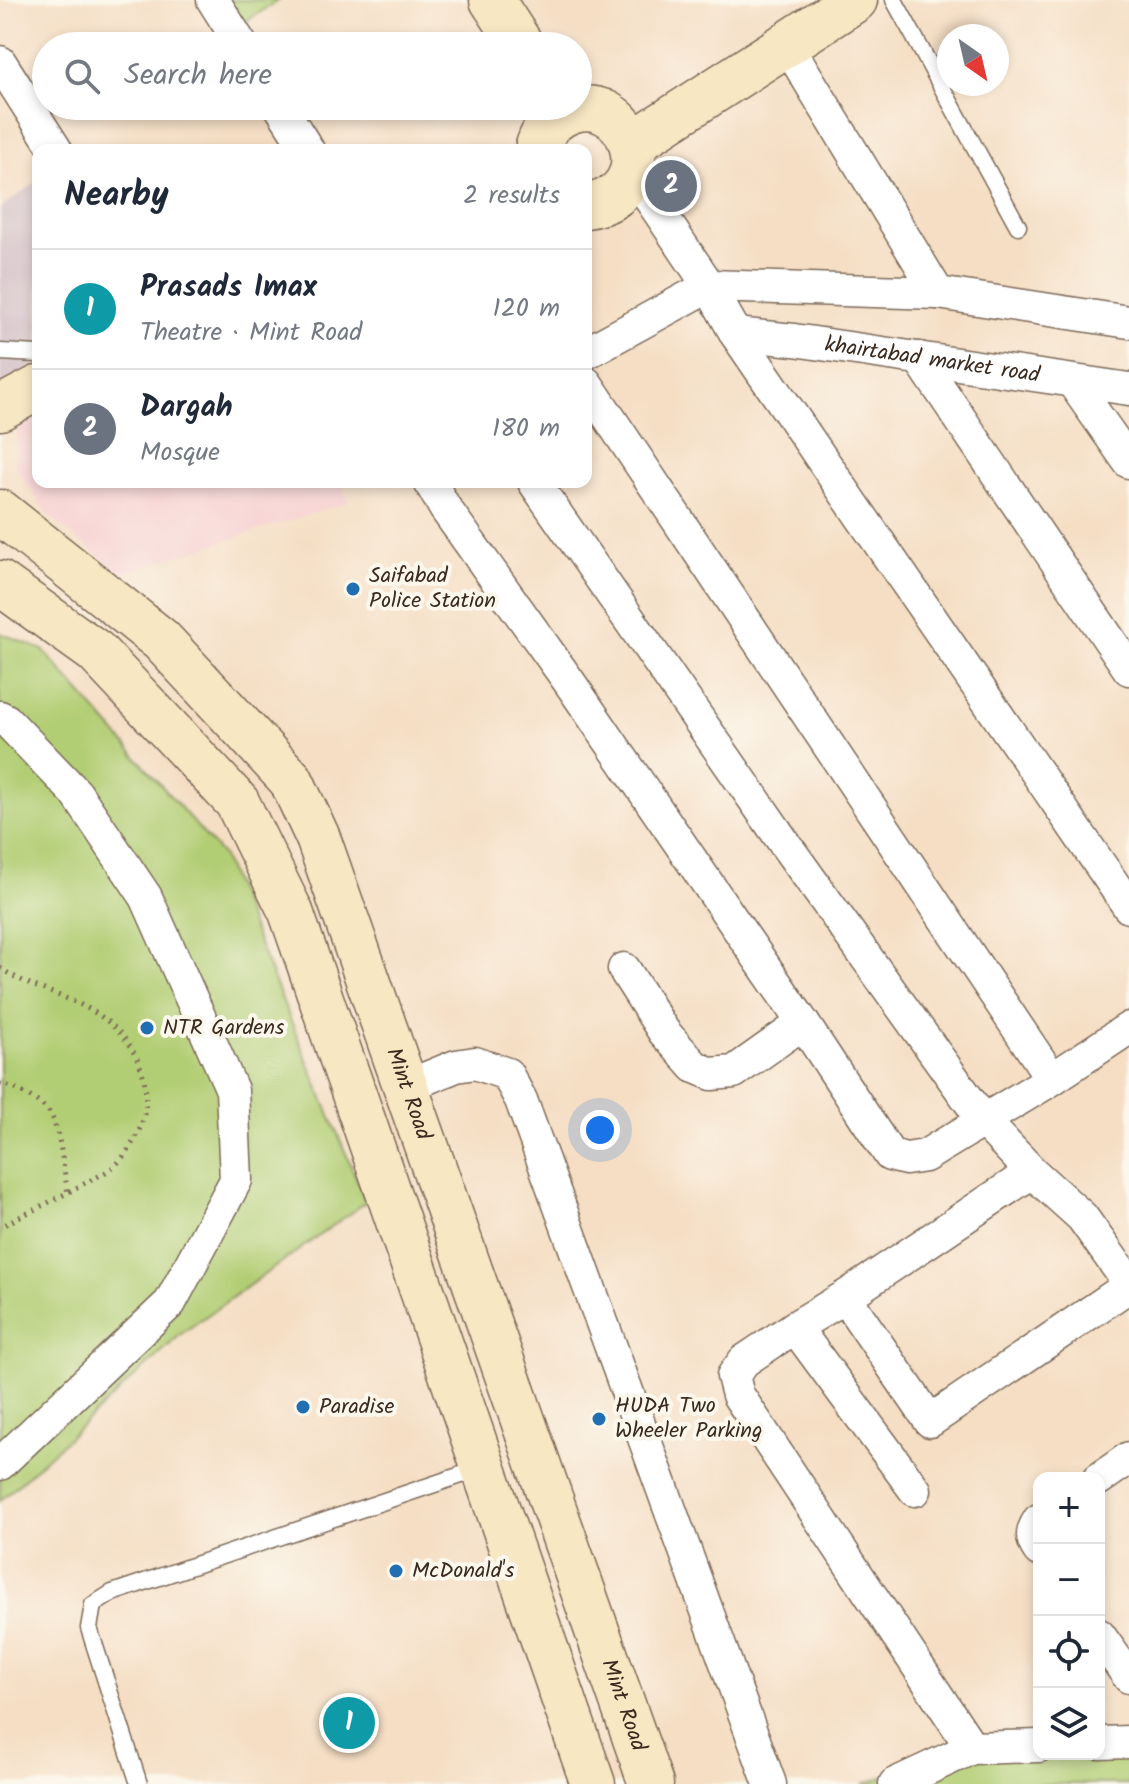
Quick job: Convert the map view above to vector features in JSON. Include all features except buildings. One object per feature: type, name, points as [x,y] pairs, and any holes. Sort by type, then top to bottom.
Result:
[{"type":"street","points":[[213,0],[233,32]]},
{"type":"street","points":[[492,0],[513,32]]},
{"type":"street","points":[[592,205],[602,204],[621,192],[632,158],[786,43],[855,0]]},
{"type":"street","points":[[786,43],[938,293]]},
{"type":"street","points":[[0,62],[32,112]]},
{"type":"street","points":[[592,110],[615,119],[626,130],[632,158],[736,334],[1129,907]]},
{"type":"street","points":[[37,120],[52,144]]},
{"type":"street","points":[[289,120],[304,144]]},
{"type":"street","points":[[592,350],[709,286],[938,293],[1129,322]]},
{"type":"street","name":"khairtabad market road","points":[[736,334],[1129,389]]},
{"type":"street","points":[[919,358],[1129,669]]},
{"type":"street","points":[[1072,381],[1129,462]]},
{"type":"street","points":[[0,408],[32,391]]},
{"type":"street","points":[[592,392],[1052,1079]]},
{"type":"street","points":[[433,488],[803,1023],[890,1155],[906,1159],[925,1156],[1129,1028]]},
{"type":"street","points":[[538,488],[776,831],[983,1120],[1032,1172],[1082,1217],[1129,1284],[930,1421],[845,1297]]},
{"type":"street","name":"Mint Road","points":[[0,512],[161,640],[291,780],[318,838],[651,1784]]},
{"type":"street","points":[[0,583],[96,652],[237,802],[291,912],[593,1784]]},
{"type":"street","points":[[0,717],[76,793],[146,897],[232,1090],[236,1180],[170,1303],[0,1464]]},
{"type":"street","points":[[237,802],[291,780]]},
{"type":"street","points":[[624,969],[664,1032],[695,1067],[712,1074],[734,1072],[803,1023]]},
{"type":"street","points":[[405,1087],[456,1066],[475,1063],[507,1074],[521,1100],[770,1784]]},
{"type":"street","points":[[972,1748],[738,1395],[733,1376],[744,1361],[1032,1172]]},
{"type":"street","points":[[795,1327],[915,1490]]},
{"type":"street","points":[[1105,1475],[1129,1458]]},
{"type":"street","points":[[1111,1634],[1129,1677]]},
{"type":"street","points":[[1105,1743],[1129,1742]]},
{"type":"street","points":[[895,1784],[972,1748],[1033,1746]]},
{"type":"lane","points":[[894,0],[1018,226]]},
{"type":"lane","points":[[0,352],[32,354]]},
{"type":"lane","points":[[139,1784],[89,1628],[93,1605],[112,1593],[483,1468]]},
{"type":"path","points":[[0,968],[13,977],[69,999],[95,1013],[118,1031],[134,1051],[147,1096],[143,1126],[121,1160],[68,1193],[0,1227]]},
{"type":"path","points":[[0,1084],[27,1094],[49,1112],[56,1128],[68,1193]]},
{"type":"shaded area","points":[[32,185],[32,366],[0,385],[0,208]]},
{"type":"shaded area","points":[[32,419],[32,488],[343,488],[348,502],[120,574],[48,515],[15,466],[18,425]]},
{"type":"green space","points":[[224,0],[279,0],[240,25]]},
{"type":"green space","name":"NTR Gardens","points":[[0,633],[43,650],[222,855],[366,1202],[181,1334],[0,1501]]},
{"type":"green space","points":[[1129,1738],[1129,1784],[863,1784],[972,1748],[1033,1753],[1033,1760],[1105,1760],[1105,1751]]},
{"type":"place","name":"Dargah","points":[[671,186]]},
{"type":"place","name":"Saifabad Police Station","points":[[353,589]]},
{"type":"place","name":"NTR Gardens","points":[[147,1028]]},
{"type":"place","name":"Paradise","points":[[303,1407]]},
{"type":"place","name":"HUDA Two Wheeler Parking","points":[[599,1419]]},
{"type":"place","name":"McDonald's","points":[[396,1571]]},
{"type":"place","name":"Prasads Imax","points":[[349,1723]]}]
